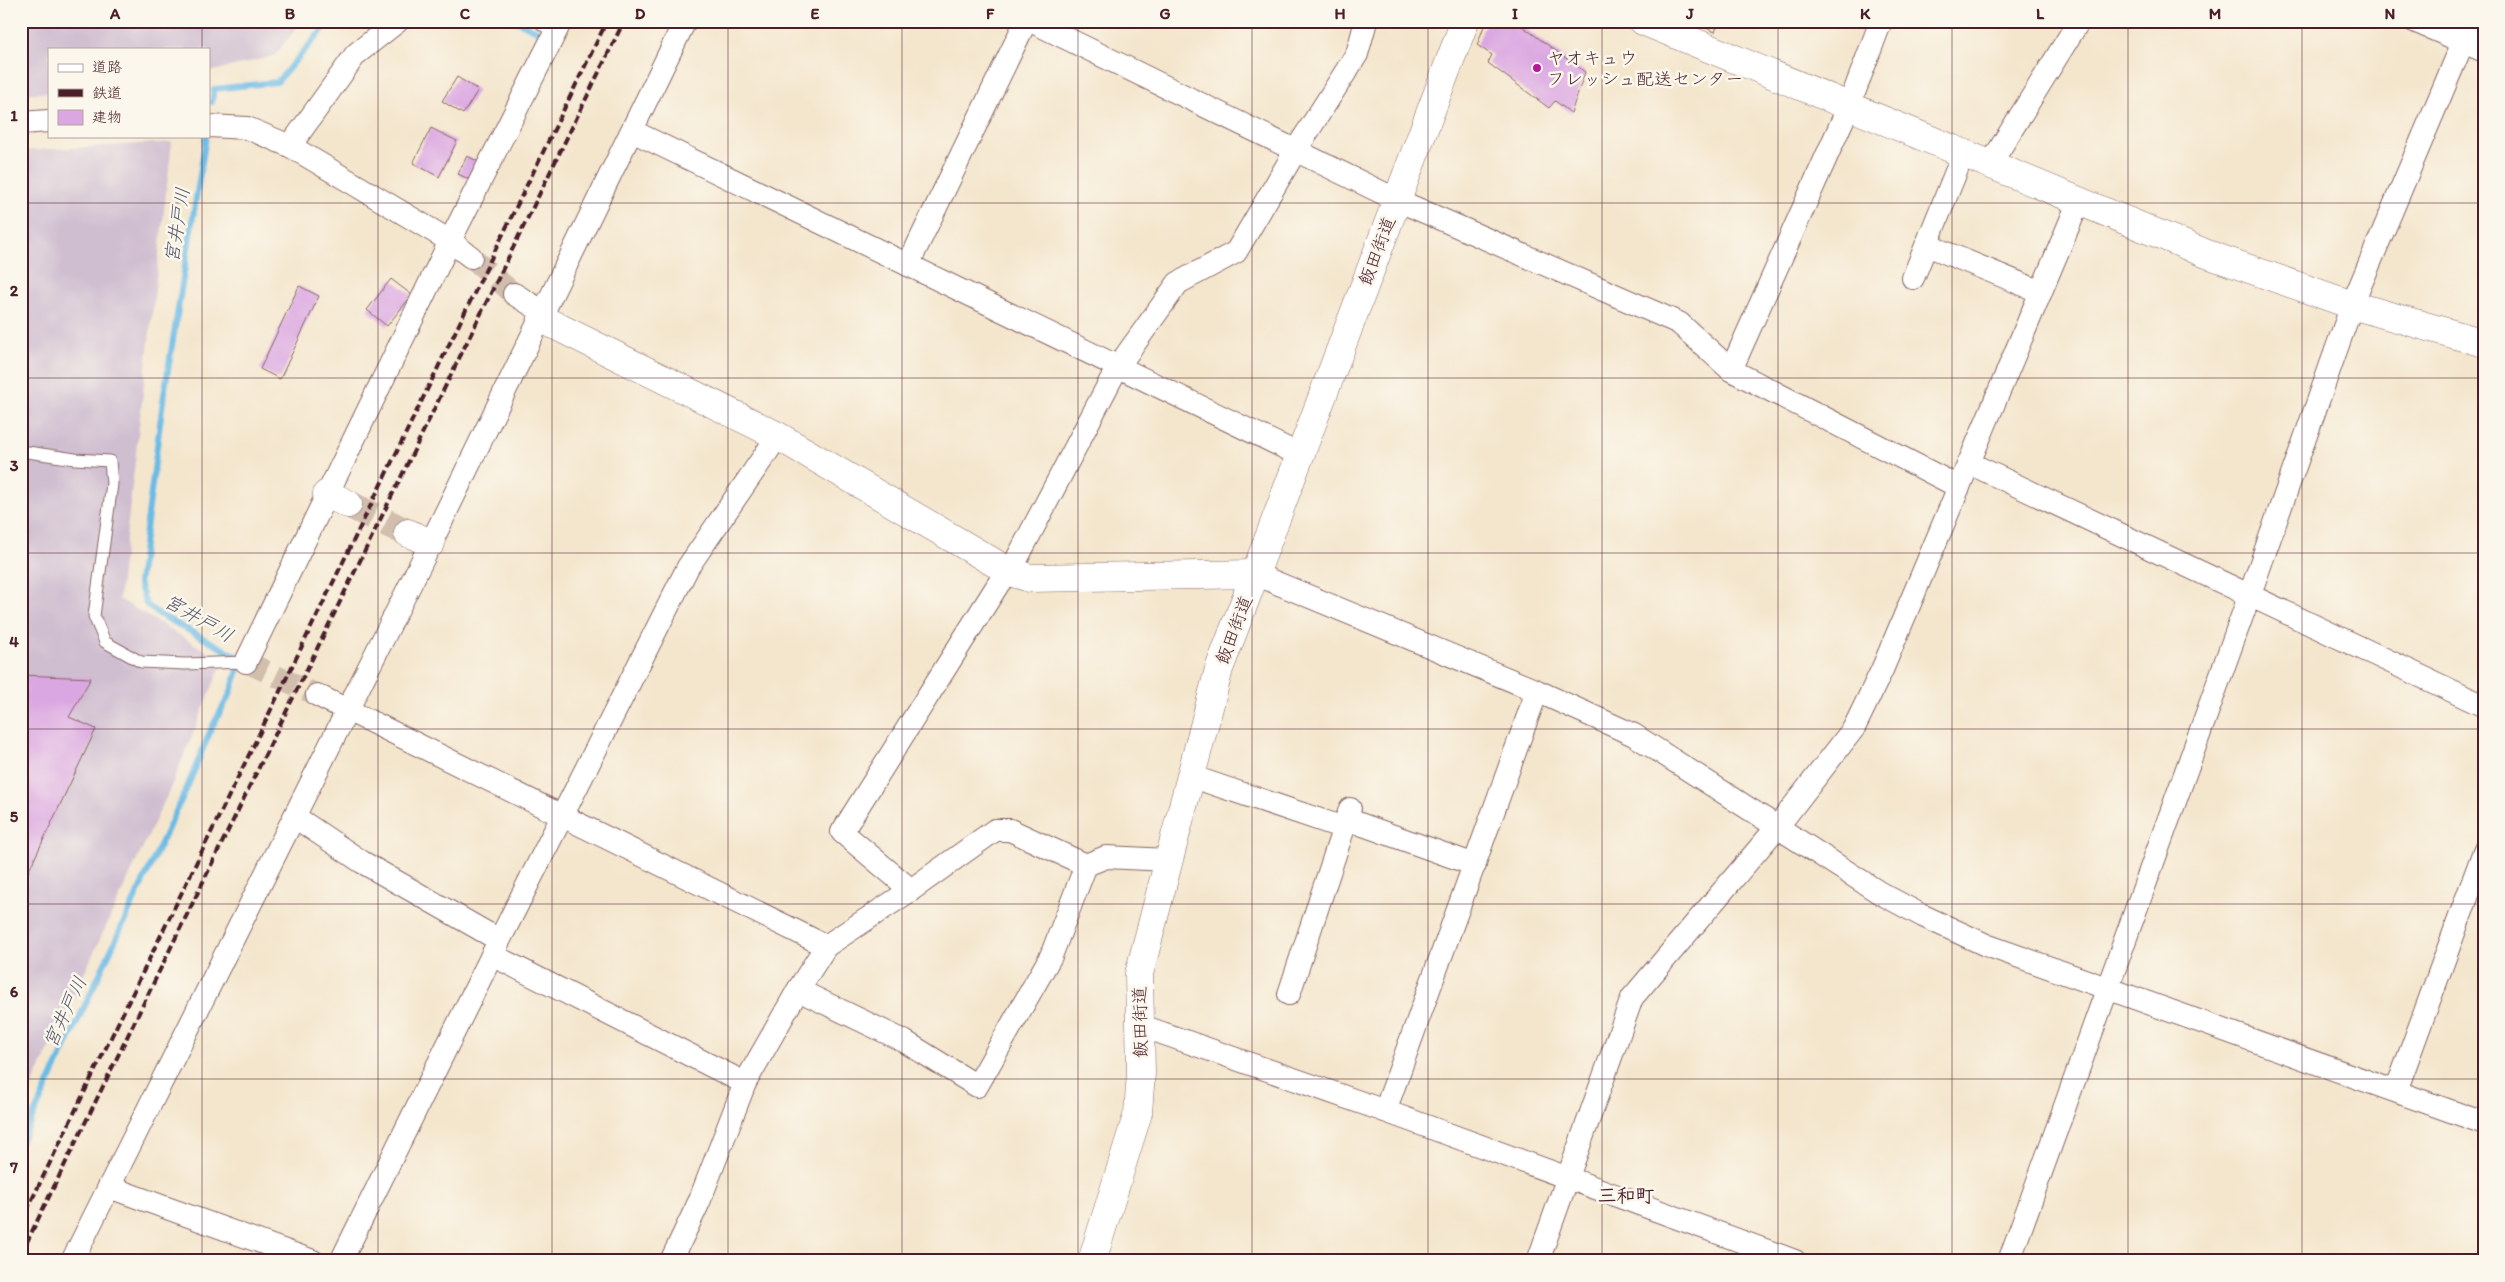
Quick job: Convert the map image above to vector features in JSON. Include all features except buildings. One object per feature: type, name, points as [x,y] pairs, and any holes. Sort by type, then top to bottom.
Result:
[{"type":"street","points":[[290,146],[356,54],[398,21]]},
{"type":"street","points":[[246,662],[338,499],[450,241],[558,27],[546,21]]},
{"type":"street","points":[[72,1261],[348,711],[419,538],[543,316],[685,21]]},
{"type":"street","points":[[908,265],[1026,21]]},
{"type":"street","points":[[1031,21],[1397,200],[1679,323],[1731,370],[1959,486]]},
{"type":"street","points":[[911,890],[842,832],[999,583],[1010,572],[1117,368],[1178,283],[1236,252],[1296,150],[1357,54],[1366,21]]},
{"type":"street","name":"飯田街道","points":[[1092,1261],[1138,1113],[1141,1073],[1139,974],[1219,669],[1465,21]]},
{"type":"street","points":[[1643,21],[1991,163],[2207,254],[2352,305],[2484,344]]},
{"type":"street","points":[[1731,370],[1849,106],[1881,21]]},
{"type":"street","points":[[1991,163],[2078,21]]},
{"type":"street","points":[[2414,21],[2484,51]]},
{"type":"street","points":[[2009,1261],[2250,594],[2352,305],[2472,21]]},
{"type":"street","points":[[21,123],[48,121]]},
{"type":"street","points":[[210,126],[247,128],[290,146],[450,241],[470,257]]},
{"type":"street","points":[[632,130],[1117,368],[1300,455]]},
{"type":"street","points":[[1913,278],[1964,152]]},
{"type":"street","points":[[1538,1261],[1632,998],[1778,826],[1854,728],[1882,670],[2079,201]]},
{"type":"street","points":[[1926,245],[2041,292]]},
{"type":"street","points":[[514,294],[543,316],[778,436],[1010,572],[1030,578],[1255,574],[1538,691],[1634,735],[1880,893],[1922,916],[1986,945],[2484,1123]]},
{"type":"street","points":[[341,1261],[496,947],[564,816],[688,567],[778,436]]},
{"type":"street","points":[[1969,462],[2484,706]]},
{"type":"street","points":[[1385,1111],[1538,691]]},
{"type":"street","points":[[317,695],[826,946]]},
{"type":"street","points":[[1190,776],[1347,819],[1475,865]]},
{"type":"street","points":[[295,817],[496,947],[745,1083]]},
{"type":"street","points":[[1289,994],[1347,819]]},
{"type":"street","points":[[671,1261],[699,1202],[745,1083],[798,990],[826,946],[911,890],[995,830],[1010,830],[1086,865],[1106,857],[1168,860]]},
{"type":"street","points":[[2396,1090],[2484,851]]},
{"type":"street","points":[[798,990],[904,1041],[977,1086],[1051,956],[1086,865]]},
{"type":"street","points":[[1139,1025],[1385,1111],[1795,1261]]},
{"type":"street","points":[[110,1187],[313,1261]]},
{"type":"lane","points":[[21,451],[75,459],[110,461],[112,484],[94,616],[105,642],[141,662],[185,664],[246,662]]},
{"type":"shaded area","points":[[21,21],[302,21],[274,56],[210,72],[210,48],[48,48],[48,92],[21,94]]},
{"type":"shaded area","points":[[172,142],[119,599],[223,661],[170,789],[21,1109],[21,151]]},
{"type":"waterway","name":"宮井戸川","points":[[212,102],[214,89],[277,82],[330,21]]},
{"type":"waterway","points":[[516,21],[539,32]]},
{"type":"waterway","name":"宮井戸川","points":[[21,1142],[186,790],[212,727],[230,694],[240,665],[236,656],[157,613],[146,604],[139,583],[163,401],[206,138]]},
{"type":"tunnel","points":[[471,257],[514,294]]},
{"type":"tunnel","points":[[348,504],[408,533]]},
{"type":"tunnel","points":[[246,662],[317,695]]},
{"type":"railway","points":[[21,1222],[607,21]]},
{"type":"railway","points":[[21,1254],[624,21]]},
{"type":"place","name":"ヤオキュウ フレッシュ配送センター","points":[[1537,68]]},
{"type":"district","name":"三和町","points":[[1626,1195]]}]
